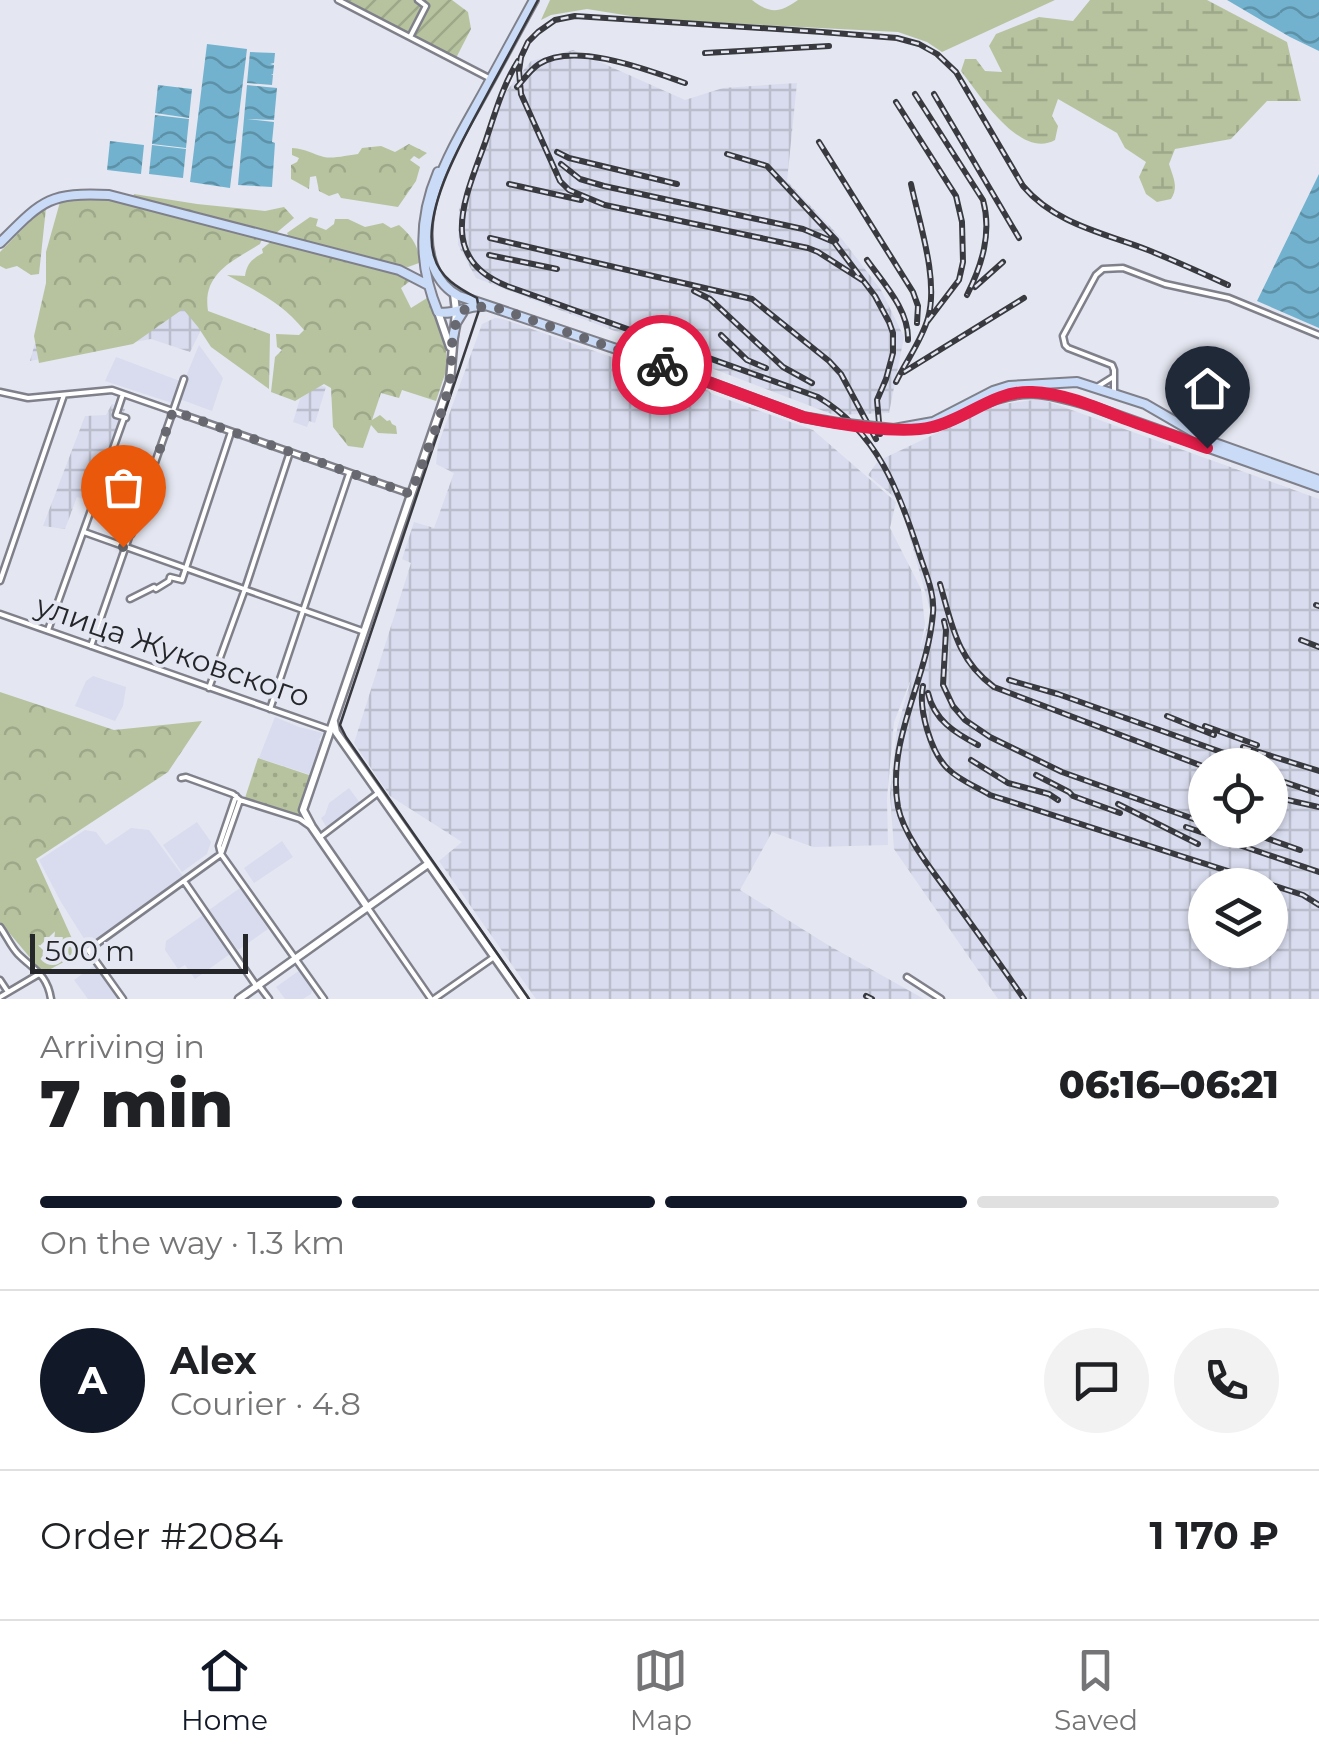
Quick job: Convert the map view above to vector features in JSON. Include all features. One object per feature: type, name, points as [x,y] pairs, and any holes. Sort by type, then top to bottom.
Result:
[{"type":"main road","points":[[497,308],[469,306],[446,314],[438,312],[424,266],[422,226],[432,185],[446,154],[531,0]]},
{"type":"main road","points":[[437,274],[428,246],[433,198],[489,78]]},
{"type":"main road","points":[[0,243],[41,204],[62,195],[110,195],[399,270],[428,285]]},
{"type":"main road","points":[[399,270],[432,268],[452,292]]},
{"type":"main road","points":[[434,302],[440,293],[452,292],[803,417],[924,429],[1002,396],[1032,392],[1091,406],[1319,484]]},
{"type":"main road","points":[[453,338],[460,315],[469,306]]},
{"type":"main road","points":[[894,429],[933,422],[1009,386],[1077,382],[1150,406],[1209,441],[1319,484]]},
{"type":"main road","points":[[1091,406],[1090,395],[1096,387]]},
{"type":"main road","points":[[1139,423],[1146,420],[1150,406]]},
{"type":"street","points":[[338,0],[489,78]]},
{"type":"street","points":[[410,37],[426,6],[418,0]]},
{"type":"street","points":[[1114,392],[1112,365],[1068,348],[1062,336],[1096,275],[1103,270],[1133,271],[1166,284],[1229,298],[1319,335]]},
{"type":"street","points":[[300,820],[450,381],[456,310],[452,292]]},
{"type":"street","points":[[438,312],[452,354]]},
{"type":"street","points":[[1096,387],[1113,377]]},
{"type":"street","points":[[91,646],[184,379]]},
{"type":"street","points":[[0,392],[28,398],[109,390],[411,494]]},
{"type":"street","points":[[48,631],[125,418],[116,415],[123,394]]},
{"type":"street","points":[[0,582],[64,395]]},
{"type":"street","points":[[130,599],[156,589],[170,577],[182,580],[231,432]]},
{"type":"street","points":[[208,688],[290,452]]},
{"type":"street","points":[[270,709],[349,474]]},
{"type":"street","points":[[84,532],[365,631]]},
{"type":"street","name":"улица Жуковского","points":[[0,614],[332,732]]},
{"type":"street","points":[[332,732],[524,999]]},
{"type":"street","points":[[181,778],[186,776],[312,827]]},
{"type":"street","points":[[319,838],[378,793]]},
{"type":"street","points":[[238,798],[219,846],[221,854],[324,999]]},
{"type":"street","points":[[303,810],[432,999],[494,957]]},
{"type":"street","points":[[123,999],[88,950],[221,854]]},
{"type":"street","points":[[239,999],[428,864]]},
{"type":"street","points":[[184,881],[269,999]]},
{"type":"street","points":[[0,927],[18,954],[40,974],[50,999]]},
{"type":"street","points":[[0,996],[40,974]]},
{"type":"street","points":[[907,978],[941,999]]},
{"type":"street","points":[[0,980],[8,992]]},
{"type":"shaded area","points":[[573,50],[685,100],[723,88],[797,83],[787,181],[842,239],[881,290],[904,337],[889,413],[834,415],[476,278],[458,245],[459,209],[501,98],[531,61]]},
{"type":"shaded area","points":[[157,267],[203,326],[190,352],[151,339],[30,361],[37,336]]},
{"type":"shaded area","points":[[495,318],[813,430],[896,502],[890,528],[921,589],[925,624],[920,649],[931,613],[900,502],[868,475],[878,461],[996,405],[1041,399],[1319,499],[1319,999],[998,999],[894,849],[890,793],[897,729],[911,679],[894,722],[887,798],[888,845],[813,847],[772,832],[740,890],[924,999],[536,999],[439,861],[462,842],[390,796],[354,743],[411,563],[402,559],[414,522],[434,528],[454,473],[436,464],[438,445],[482,324]]},
{"type":"shaded area","points":[[199,345],[223,378],[212,411],[177,398]]},
{"type":"shaded area","points":[[116,357],[180,381],[172,403],[105,381]]},
{"type":"shaded area","points":[[318,385],[326,387],[315,423],[309,421],[307,427],[293,422],[300,399]]},
{"type":"shaded area","points":[[112,404],[125,409],[93,502],[77,497],[65,529],[43,526],[85,416],[106,415]]},
{"type":"shaded area","points":[[93,676],[126,687],[115,721],[75,706],[86,681]]},
{"type":"shaded area","points":[[275,717],[323,733],[311,775],[259,758]]},
{"type":"shaded area","points":[[349,788],[360,803],[327,828],[321,818],[329,803]]},
{"type":"shaded area","points":[[197,822],[211,842],[207,854],[182,872],[163,845]]},
{"type":"shaded area","points":[[131,828],[149,830],[185,879],[88,945],[39,860],[85,830],[96,832],[106,845]]},
{"type":"shaded area","points":[[282,841],[293,857],[254,883],[244,868]]},
{"type":"shaded area","points":[[240,888],[268,929],[238,950],[209,910]]},
{"type":"shaded area","points":[[203,915],[230,954],[195,979],[185,965],[178,969],[165,950],[166,941]]},
{"type":"shaded area","points":[[95,965],[119,996],[115,999],[88,999],[74,980]]},
{"type":"shaded area","points":[[300,970],[313,989],[311,994],[303,999],[285,999],[276,987]]},
{"type":"green space","points":[[347,0],[452,0],[468,12],[471,29],[456,58]]},
{"type":"green space","points":[[550,0],[752,0],[775,10],[798,0],[1055,0],[942,52],[898,32],[649,19],[587,9],[541,20]]},
{"type":"green space","points":[[1090,0],[1207,0],[1287,42],[1301,101],[1267,101],[1231,139],[1175,149],[1169,164],[1175,190],[1171,199],[1157,202],[1146,194],[1139,177],[1146,162],[1125,148],[1117,133],[1058,99],[1052,116],[1058,126],[1055,140],[1042,144],[1028,141],[1002,122],[979,95],[961,71],[965,59],[976,59],[985,71],[1002,72],[989,46],[996,34],[1039,17],[1073,21]]},
{"type":"green space","points":[[409,144],[427,153],[410,160],[420,167],[416,181],[398,207],[341,198],[338,193],[329,196],[319,191],[316,176],[310,177],[309,189],[291,179],[291,165],[299,158],[292,155],[292,148],[332,158],[381,146],[395,152]]},
{"type":"green space","points":[[134,194],[265,211],[284,207],[294,218],[275,234],[133,197]]},
{"type":"green space","points":[[91,196],[262,239],[222,270],[207,298],[208,311],[270,334],[269,389],[211,347],[183,309],[133,344],[39,363],[34,336],[46,283],[46,252],[60,202]]},
{"type":"green space","points":[[43,208],[39,274],[31,275],[17,266],[0,266],[0,252]]},
{"type":"green space","points":[[310,217],[318,219],[316,226],[326,230],[335,219],[348,219],[365,227],[399,225],[414,242],[419,263],[397,266],[289,237],[287,233]]},
{"type":"green space","points":[[273,240],[413,279],[401,288],[411,308],[427,298],[446,347],[447,368],[436,401],[402,390],[399,398],[381,393],[372,420],[380,415],[390,420],[397,434],[378,433],[371,425],[363,448],[348,446],[333,427],[331,388],[324,384],[295,401],[271,392],[275,357],[282,350],[277,347],[276,334],[299,335],[304,330],[278,305],[227,275],[245,276],[251,262]]},
{"type":"green space","points":[[0,692],[114,730],[202,721],[168,772],[36,859],[79,954],[43,973],[0,922]]},
{"type":"green space","points":[[258,758],[312,776],[299,818],[244,801]]},
{"type":"water","points":[[1227,0],[1319,0],[1319,51],[1290,37]]},
{"type":"water","points":[[207,44],[247,49],[230,188],[190,182]]},
{"type":"water","points":[[250,52],[275,53],[274,63],[270,64],[274,65],[272,85],[247,83]]},
{"type":"water","points":[[158,85],[192,89],[189,118],[155,113]]},
{"type":"water","points":[[247,85],[277,88],[274,120],[247,119],[274,122],[272,187],[238,185]]},
{"type":"water","points":[[155,115],[189,119],[186,148],[152,144]]},
{"type":"water","points":[[110,141],[144,145],[141,174],[107,170]]},
{"type":"water","points":[[152,145],[186,149],[183,178],[149,174]]},
{"type":"water","points":[[1319,174],[1319,328],[1257,301]]},
{"type":"tram line","points":[[529,999],[340,725],[479,310],[477,298],[445,276],[434,256],[431,237],[440,193],[459,148],[538,0]]},
{"type":"railway","points":[[862,280],[808,248],[605,205],[569,190],[560,181],[521,94],[519,71],[528,42],[555,20],[575,16],[897,38],[919,44],[956,72],[1023,186],[1050,210],[1228,285]]},
{"type":"railway","points":[[705,53],[829,46]]},
{"type":"railway","points":[[517,87],[539,64],[571,55],[611,60],[685,83]]},
{"type":"railway","points":[[518,61],[500,99],[465,202],[463,241],[470,259],[484,274],[507,286],[818,397],[856,427],[871,445],[903,507],[933,605],[930,637],[898,757],[896,782],[901,819],[921,855],[1024,999]]},
{"type":"railway","points":[[915,94],[983,200],[984,249],[967,295]]},
{"type":"railway","points":[[934,94],[1019,238]]},
{"type":"railway","points":[[896,102],[956,196],[962,222],[963,262],[959,280],[927,322]]},
{"type":"railway","points":[[819,142],[913,292],[918,306],[917,323]]},
{"type":"railway","points":[[557,152],[677,184]]},
{"type":"railway","points":[[727,154],[767,166],[836,240]]},
{"type":"railway","points":[[561,164],[580,179],[604,186],[803,229],[834,242],[875,296],[893,333],[893,353],[877,400],[880,434]]},
{"type":"railway","points":[[509,184],[581,200]]},
{"type":"railway","points":[[896,382],[922,334],[931,303],[927,251],[911,184]]},
{"type":"railway","points":[[490,238],[752,299],[841,374],[876,439]]},
{"type":"railway","points":[[489,255],[557,269]]},
{"type":"railway","points":[[867,260],[900,308],[908,340]]},
{"type":"railway","points":[[975,287],[1003,262]]},
{"type":"railway","points":[[694,291],[710,299],[783,367],[812,383]]},
{"type":"railway","points":[[904,372],[1024,298]]},
{"type":"railway","points":[[721,335],[747,360],[766,368]]},
{"type":"railway","points":[[940,584],[964,653],[994,687],[1188,761]]},
{"type":"railway","points":[[944,621],[943,685],[965,720],[990,737],[1062,772],[1188,817]]},
{"type":"railway","points":[[1301,640],[1319,647]]},
{"type":"railway","points":[[1009,680],[1210,748]]},
{"type":"railway","points":[[923,686],[924,718],[931,742],[942,762],[957,777],[990,795],[1303,895],[1319,905]]},
{"type":"railway","points":[[928,693],[940,718],[978,745]]},
{"type":"railway","points":[[1167,716],[1214,735]]},
{"type":"railway","points":[[1205,726],[1257,745]]},
{"type":"railway","points":[[1243,747],[1319,771]]},
{"type":"railway","points":[[971,760],[1008,783],[1058,800]]},
{"type":"railway","points":[[1036,775],[1073,796],[1120,813]]},
{"type":"railway","points":[[1288,783],[1319,794]]},
{"type":"railway","points":[[1288,800],[1319,807]]},
{"type":"railway","points":[[1118,804],[1188,839]]},
{"type":"railway","points":[[1186,827],[1319,872]]},
{"type":"railway","points":[[1288,846],[1300,850]]},
{"type":"railway","points":[[866,996],[872,999]]},
{"type":"way so far","points":[[123,547],[126,548],[173,411],[411,494],[450,381],[456,323],[469,306],[497,308],[662,365]]},
{"type":"route","points":[[662,365],[803,417],[824,421],[924,429],[1002,396],[1032,392],[1091,406],[1207,448]]}]
